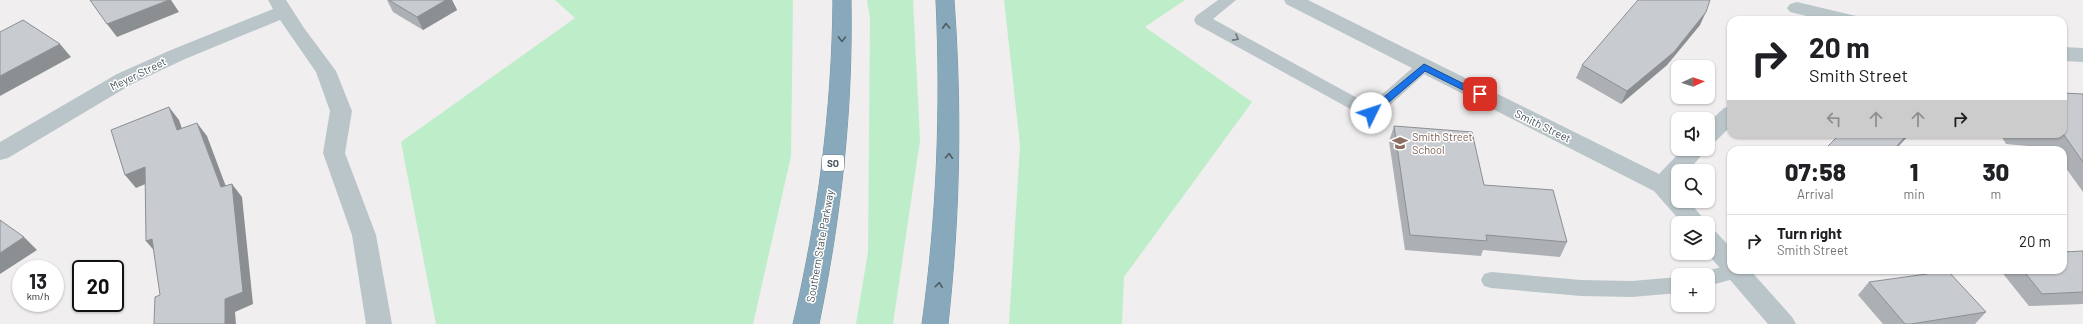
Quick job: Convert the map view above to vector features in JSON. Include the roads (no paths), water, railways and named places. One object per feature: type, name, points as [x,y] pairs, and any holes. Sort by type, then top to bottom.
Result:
[{"type":"highway","name":"Southern State Parkway","points":[[806,324],[821,249],[836,144],[842,61],[842,0]]},
{"type":"highway","points":[[935,324],[942,257],[949,151],[949,95],[944,0]]},
{"type":"street","name":"Smith Street","points":[[1293,0],[1662,185],[1689,216]]},
{"type":"street","name":"Meyer Street","points":[[0,152],[142,70],[281,6]]},
{"type":"street","points":[[281,6],[297,32],[326,71],[341,111],[334,153],[364,235],[379,324]]},
{"type":"street","points":[[1795,9],[1829,16]]},
{"type":"street","points":[[2067,54],[2083,55]]},
{"type":"street","points":[[1715,129],[1727,116]]},
{"type":"street","points":[[1662,185],[1689,156]]},
{"type":"street","points":[[1715,246],[1727,259]]},
{"type":"street","points":[[1740,274],[1783,324]]},
{"type":"lane","points":[[1228,0],[1202,20],[1371,113],[1424,67]]},
{"type":"lane","points":[[1715,275],[1727,271]]},
{"type":"lane","points":[[1491,280],[1581,288],[1625,289],[1671,286]]},
{"type":"place","name":"Smith Street School","points":[[1400,143]]}]
